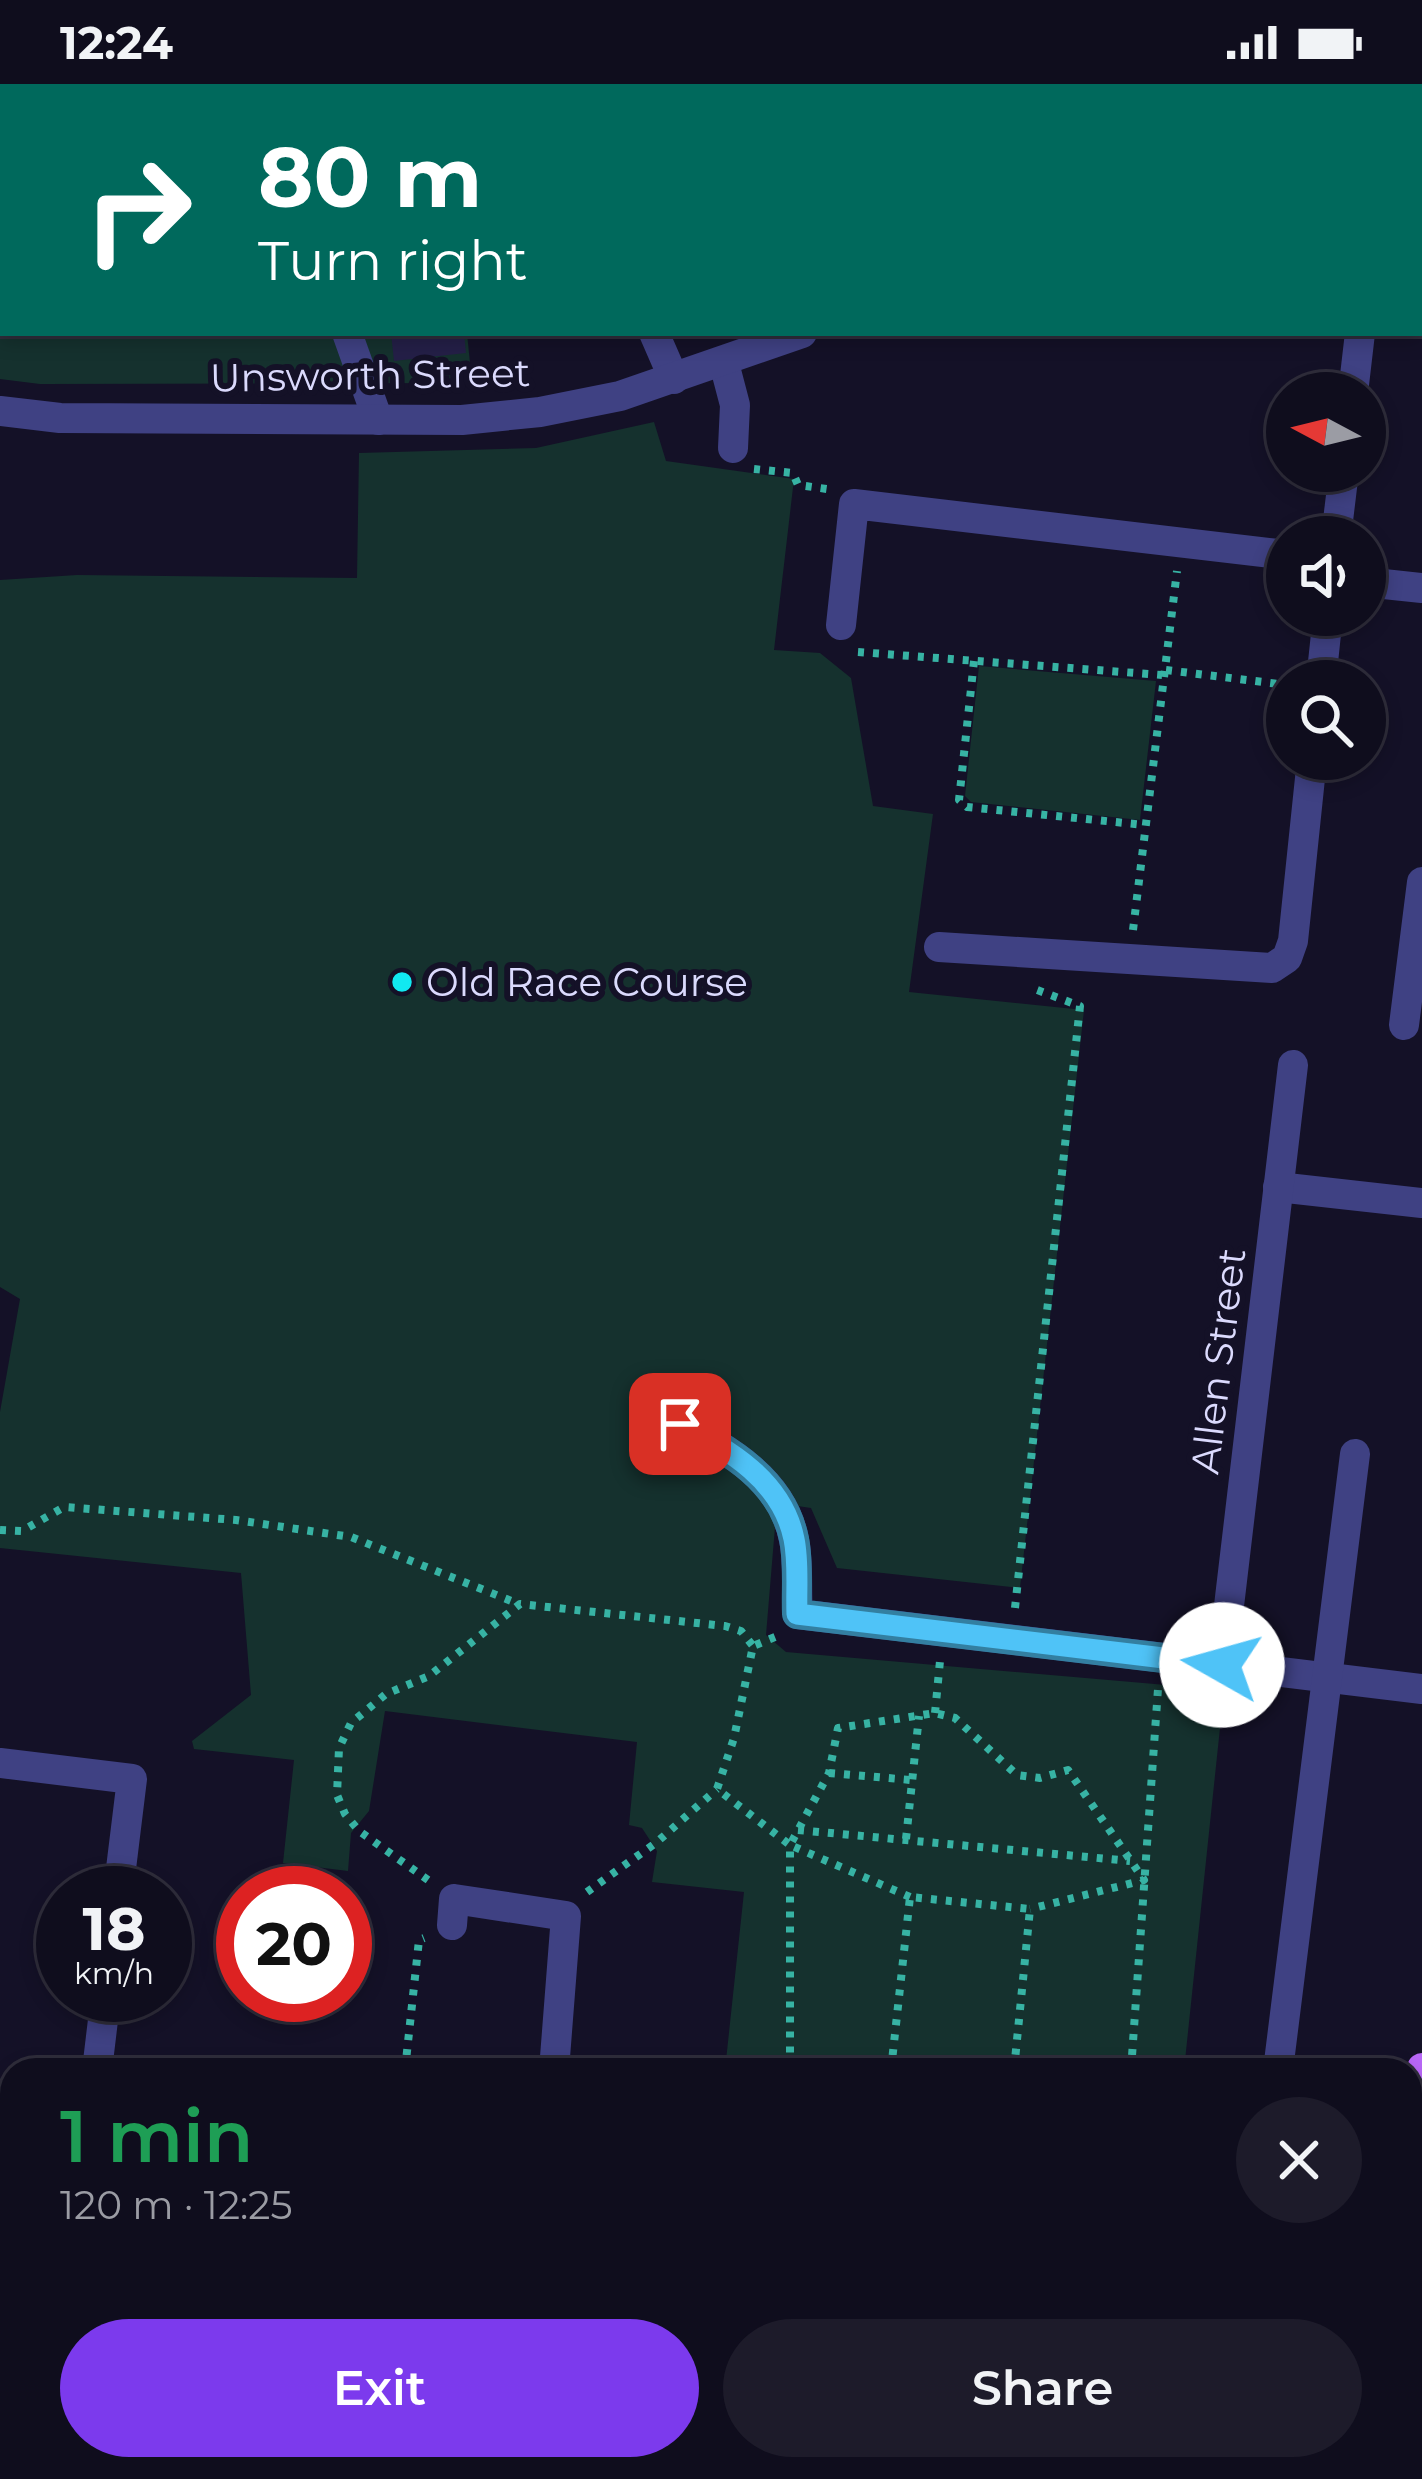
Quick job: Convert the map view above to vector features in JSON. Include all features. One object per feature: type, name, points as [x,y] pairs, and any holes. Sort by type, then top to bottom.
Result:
[{"type":"street","points":[[347,336],[378,420]]},
{"type":"street","points":[[655,336],[674,379]]},
{"type":"street","name":"Unsworth Street","points":[[0,411],[60,418],[462,420],[541,412],[620,396],[794,336]]},
{"type":"street","points":[[1355,372],[1360,336]]},
{"type":"street","points":[[724,364],[735,405],[733,448]]},
{"type":"street","points":[[841,625],[854,504],[1266,553]]},
{"type":"street","points":[[1386,584],[1422,588]]},
{"type":"street","points":[[940,947],[971,964],[1020,954],[1272,968],[1287,958],[1293,941],[1310,780]]},
{"type":"street","points":[[1404,1025],[1422,882]]},
{"type":"street","name":"Allen Street","points":[[1222,1665],[1293,1065]]},
{"type":"street","points":[[1278,1187],[1422,1203]]},
{"type":"street","points":[[680,1424],[744,1458],[781,1506],[794,1538],[797,1614],[1422,1689]]},
{"type":"street","points":[[1280,2058],[1355,1454]]},
{"type":"street","points":[[0,1763],[132,1779],[121,1866]]},
{"type":"street","points":[[453,1912],[560,1912],[569,1923],[555,2058]]},
{"type":"street","points":[[98,2058],[103,2022]]},
{"type":"path","points":[[733,448],[748,469],[793,473],[798,484],[836,490],[854,504]]},
{"type":"path","points":[[1129,961],[1180,543]]},
{"type":"path","points":[[841,625],[854,652],[1266,683]]},
{"type":"path","points":[[974,661],[959,800],[967,808],[1144,826]]},
{"type":"path","points":[[1011,1640],[1080,1006],[1019,984],[1020,954]]},
{"type":"path","points":[[0,1530],[22,1531],[64,1507],[236,1520],[351,1537],[520,1604],[725,1626],[741,1631],[753,1646]]},
{"type":"path","points":[[406,2058],[418,1940],[453,1912],[345,1814],[338,1795],[339,1748],[351,1724],[386,1694],[429,1676],[520,1604]]},
{"type":"path","points":[[753,1646],[777,1636],[797,1614]]},
{"type":"path","points":[[935,1713],[943,1632]]},
{"type":"path","points":[[560,1912],[657,1842],[717,1789],[734,1738],[753,1646]]},
{"type":"path","points":[[1132,2058],[1160,1658]]},
{"type":"path","points":[[790,2058],[790,1844],[829,1773],[838,1728],[935,1713],[955,1718],[1017,1775],[1040,1778],[1068,1770],[1144,1880]]},
{"type":"path","points":[[906,1839],[919,1715]]},
{"type":"path","points":[[829,1773],[912,1780]]},
{"type":"path","points":[[717,1789],[790,1844],[910,1897],[1030,1910],[1144,1880]]},
{"type":"path","points":[[798,1830],[1130,1861]]},
{"type":"path","points":[[892,2058],[910,1897]]},
{"type":"path","points":[[1015,2058],[1030,1910]]},
{"type":"green space","points":[[0,336],[467,336],[472,383],[40,384],[0,379]]},
{"type":"green space","points":[[654,422],[666,461],[794,479],[774,650],[820,653],[851,678],[873,806],[933,814],[909,992],[1084,1010],[1020,1588],[837,1568],[811,1508],[777,1503],[766,1635],[786,1652],[1224,1690],[1185,2058],[726,2058],[744,1892],[652,1882],[657,1851],[642,1828],[629,1825],[637,1742],[385,1711],[369,1811],[351,1833],[348,1866],[283,1863],[294,1760],[194,1749],[192,1741],[251,1695],[241,1573],[0,1548],[0,1412],[20,1299],[0,1287],[0,580],[77,575],[357,578],[359,453],[536,448]]},
{"type":"green space","points":[[979,666],[1156,681],[1140,820],[971,802],[965,796]]},
{"type":"building","points":[[391,336],[464,336],[466,353],[394,361]]},
{"type":"place","name":"Old Race Course","points":[[402,982]]},
{"type":"route","points":[[680,1424],[744,1458],[781,1506],[794,1538],[797,1614],[1222,1665]]}]
